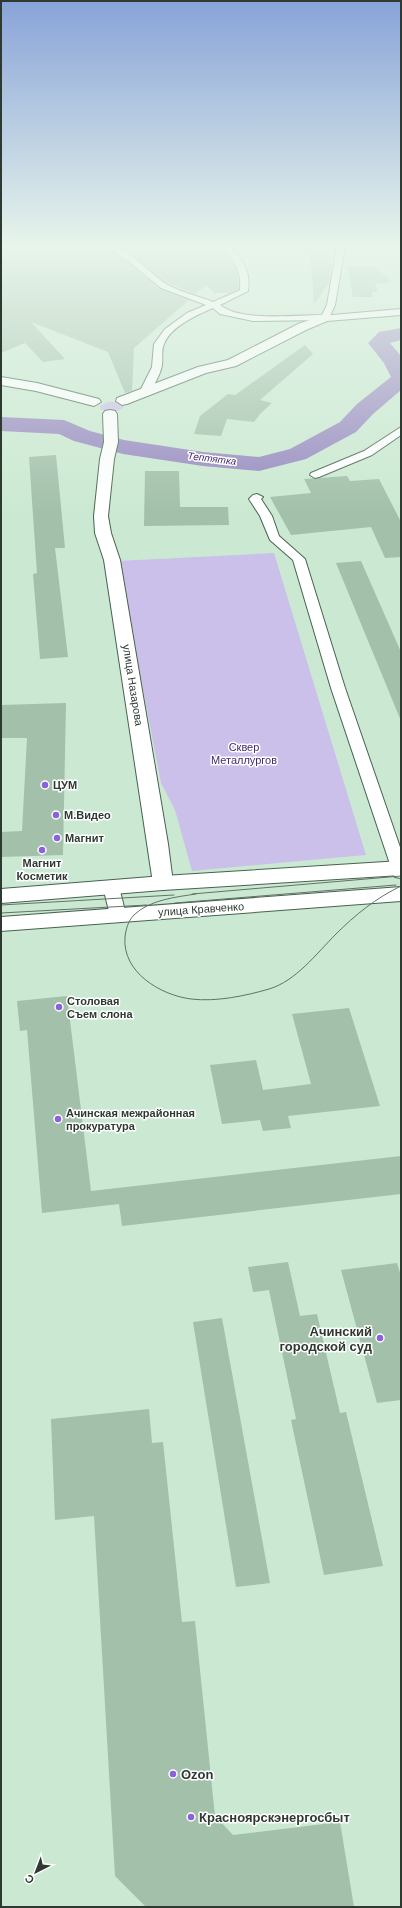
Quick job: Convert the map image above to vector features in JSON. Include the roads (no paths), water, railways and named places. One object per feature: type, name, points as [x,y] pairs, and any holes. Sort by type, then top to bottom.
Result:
[{"type":"main road","points":[[1,381],[108,400],[128,406],[126,410],[110,414],[94,411],[91,408],[91,405],[108,400],[144,393],[202,370],[232,362],[257,352],[288,335]]},
{"type":"main road","name":"улица Назарова","points":[[110,414],[109,451],[101,516],[103,533],[113,568],[158,844],[166,912]]},
{"type":"main road","points":[[1,896],[163,883],[400,870]]},
{"type":"main road","points":[[77,890],[79,918]]},
{"type":"main road","name":"улица Кравченко","points":[[1,924],[401,894]]},
{"type":"street","points":[[144,393],[157,367],[159,344],[165,335]]},
{"type":"street","points":[[315,475],[368,453],[401,430]]},
{"type":"street","points":[[257,497],[255,500],[266,516],[274,538],[299,558],[338,688],[400,870]]},
{"type":"street","points":[[110,887],[118,915]]},
{"type":"waterway","name":"Тептятка","points":[[393,335],[386,336],[378,343],[394,361],[401,376]]},
{"type":"waterway","name":"Тептятка","points":[[1,424],[64,427],[82,436],[123,447],[203,459],[259,464],[298,454],[348,427],[365,409],[401,379]]},
{"type":"tram line","points":[[192,894],[401,876]]},
{"type":"tram line","points":[[175,903],[396,885]]},
{"type":"tram line","points":[[196,894],[163,900],[140,910],[132,917],[128,925],[125,937],[126,950],[136,971],[145,980],[156,987],[179,997],[210,1000],[260,992],[288,980],[305,966],[358,914],[374,901],[401,886]]},
{"type":"tram line","points":[[1,905],[174,895]]},
{"type":"tram line","points":[[1,913],[147,905]]},
{"type":"place","name":"ЦУМ","points":[[45,785]]},
{"type":"place","name":"М.Видео","points":[[56,815]]},
{"type":"place","name":"Магнит","points":[[57,838]]},
{"type":"place","name":"Магнит Косметик","points":[[42,850]]},
{"type":"place","name":"Столовая Съем слона","points":[[59,1007]]},
{"type":"place","name":"Ачинская межрайонная прокуратура","points":[[58,1119]]},
{"type":"place","name":"Ачинский городской суд","points":[[380,1338]]},
{"type":"place","name":"Ozon","points":[[173,1774]]},
{"type":"place","name":"Красноярскэнергосбыт","points":[[191,1817]]},
{"type":"park label","name":"Сквер Металлургов","points":[[244,753]]}]
